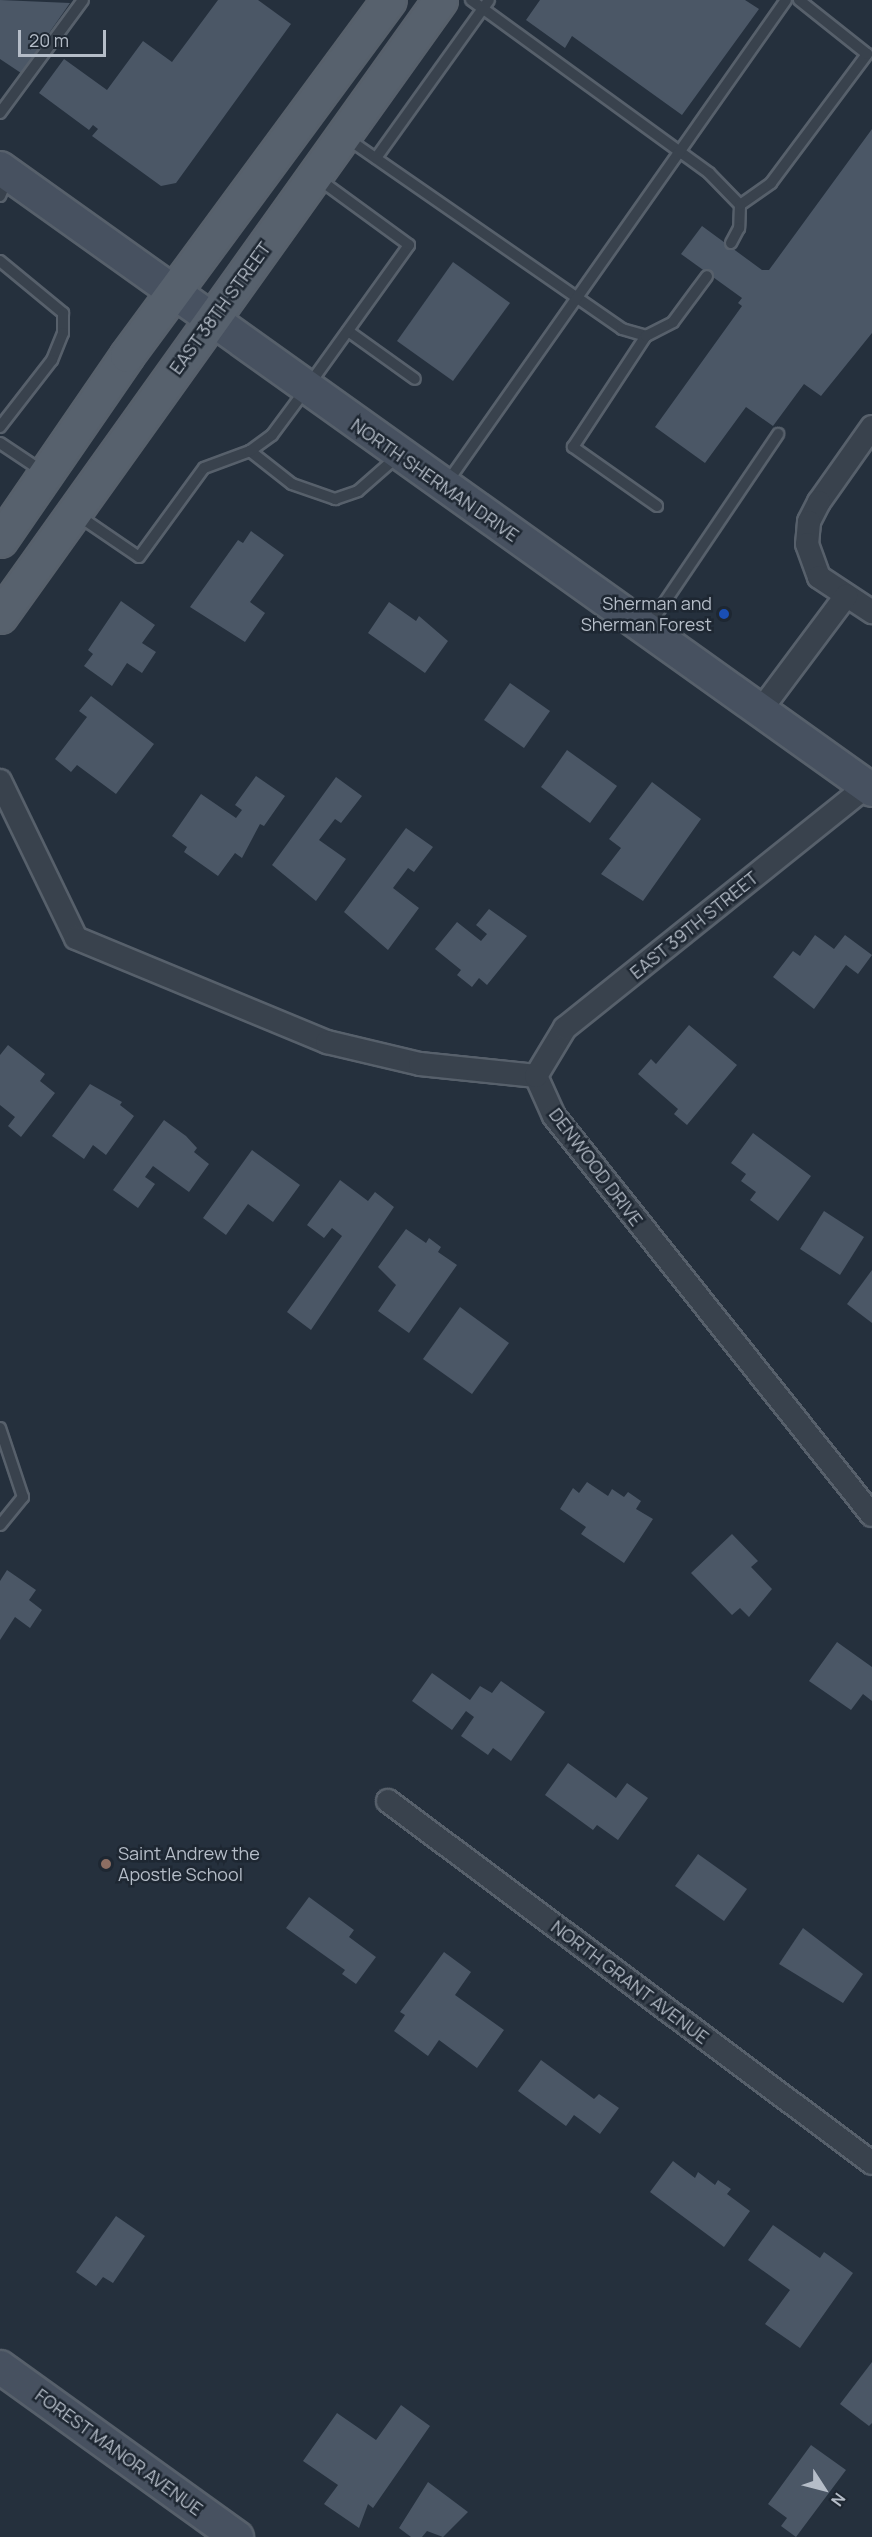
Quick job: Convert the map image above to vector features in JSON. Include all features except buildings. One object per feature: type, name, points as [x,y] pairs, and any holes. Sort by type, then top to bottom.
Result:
[{"type":"main road","points":[[0,540],[44,473],[173,293],[389,0]]},
{"type":"main road","name":"EAST 38TH STREET","points":[[0,616],[76,514],[209,319],[345,137],[440,0]]},
{"type":"main road","name":"NORTH SHERMAN DRIVE","points":[[3,179],[173,293],[869,788]]},
{"type":"main road","name":"FOREST MANOR AVENUE","points":[[0,2367],[237,2537]]},
{"type":"street","points":[[872,427],[809,522],[813,565],[819,577],[872,612]]},
{"type":"street","points":[[760,711],[846,596]]},
{"type":"street","points":[[0,781],[76,938],[327,1042],[420,1064],[536,1076]]},
{"type":"street","name":"EAST 39TH STREET","points":[[536,1076],[565,1028],[869,788]]},
{"type":"street","name":"DENWOOD DRIVE","points":[[536,1076],[554,1116],[872,1515]]},
{"type":"street","name":"NORTH GRANT AVENUE","points":[[388,1801],[872,2163]]},
{"type":"lane","points":[[0,113],[83,0]]},
{"type":"lane","points":[[471,0],[486,4],[681,150],[740,205],[739,228],[731,243]]},
{"type":"lane","points":[[444,487],[786,0]]},
{"type":"lane","points":[[740,205],[771,183],[869,54],[799,0]]},
{"type":"lane","points":[[376,158],[486,4]]},
{"type":"lane","points":[[345,137],[622,329],[645,336]]},
{"type":"lane","points":[[76,514],[139,557],[204,468],[250,451],[273,435],[348,332],[409,245],[316,177]]},
{"type":"lane","points":[[0,261],[63,313],[63,333],[52,360],[0,427]]},
{"type":"lane","points":[[657,506],[573,447],[645,336],[673,322],[707,276]]},
{"type":"lane","points":[[348,332],[415,379]]},
{"type":"lane","points":[[646,630],[778,434]]},
{"type":"lane","points":[[0,443],[44,473]]},
{"type":"lane","points":[[250,451],[292,484],[335,499],[358,491],[399,455]]},
{"type":"lane","points":[[0,1428],[23,1497],[0,1525]]},
{"type":"place","name":"Sherman and Sherman Forest","points":[[724,614]]},
{"type":"place","name":"Saint Andrew the Apostle School","points":[[106,1864]]}]
